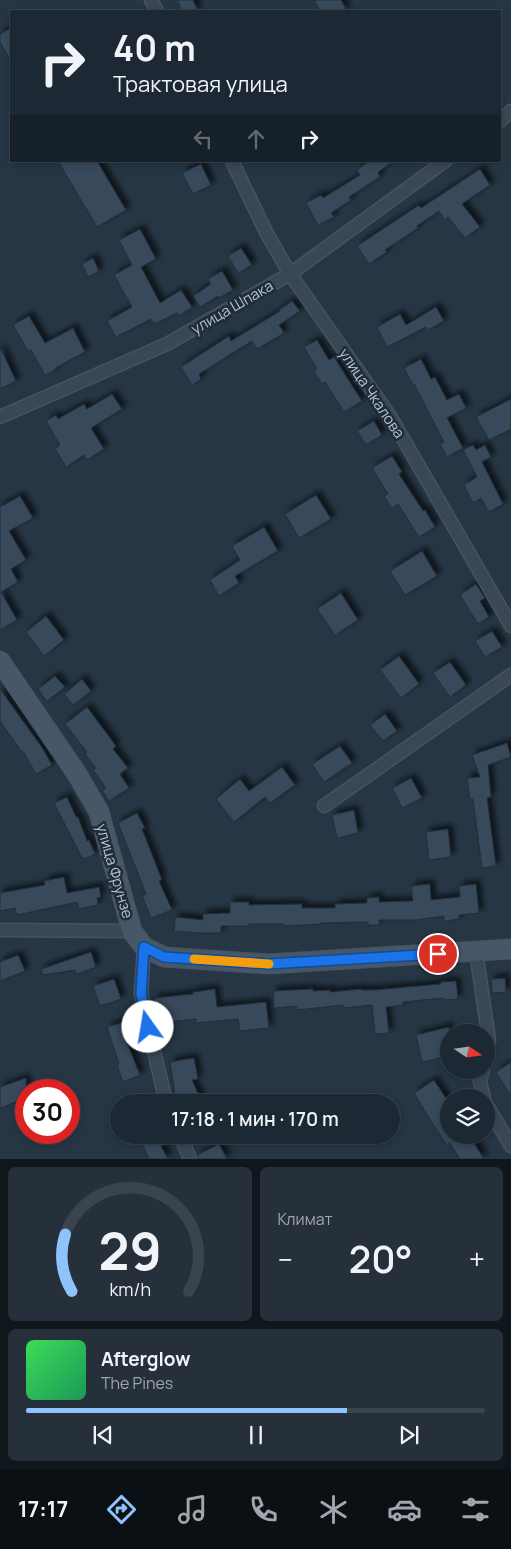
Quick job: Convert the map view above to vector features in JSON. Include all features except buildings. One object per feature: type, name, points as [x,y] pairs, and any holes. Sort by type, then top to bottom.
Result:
[{"type":"street","points":[[501,120],[511,111]]},
{"type":"street","name":"улица Чкалова","points":[[232,162],[266,232],[290,274],[390,416],[511,626]]},
{"type":"street","name":"улица Шпака","points":[[0,417],[167,344],[290,274],[444,162]]},
{"type":"street","name":"улица Фрунзе","points":[[0,661],[77,774],[99,812],[132,931],[144,947]]},
{"type":"street","points":[[324,806],[511,675]]},
{"type":"street","points":[[0,930],[132,931]]},
{"type":"street","points":[[164,1094],[141,994],[144,947],[164,957],[268,964],[511,949]]},
{"type":"street","points":[[476,951],[487,1024]]},
{"type":"street","points":[[495,1119],[511,1146]]},
{"type":"street","points":[[184,1144],[190,1159]]},
{"type":"slow traffic","points":[[194,959],[269,964]]},
{"type":"route","points":[[148,1027],[141,994],[144,947],[164,957],[268,964],[438,954]]}]
